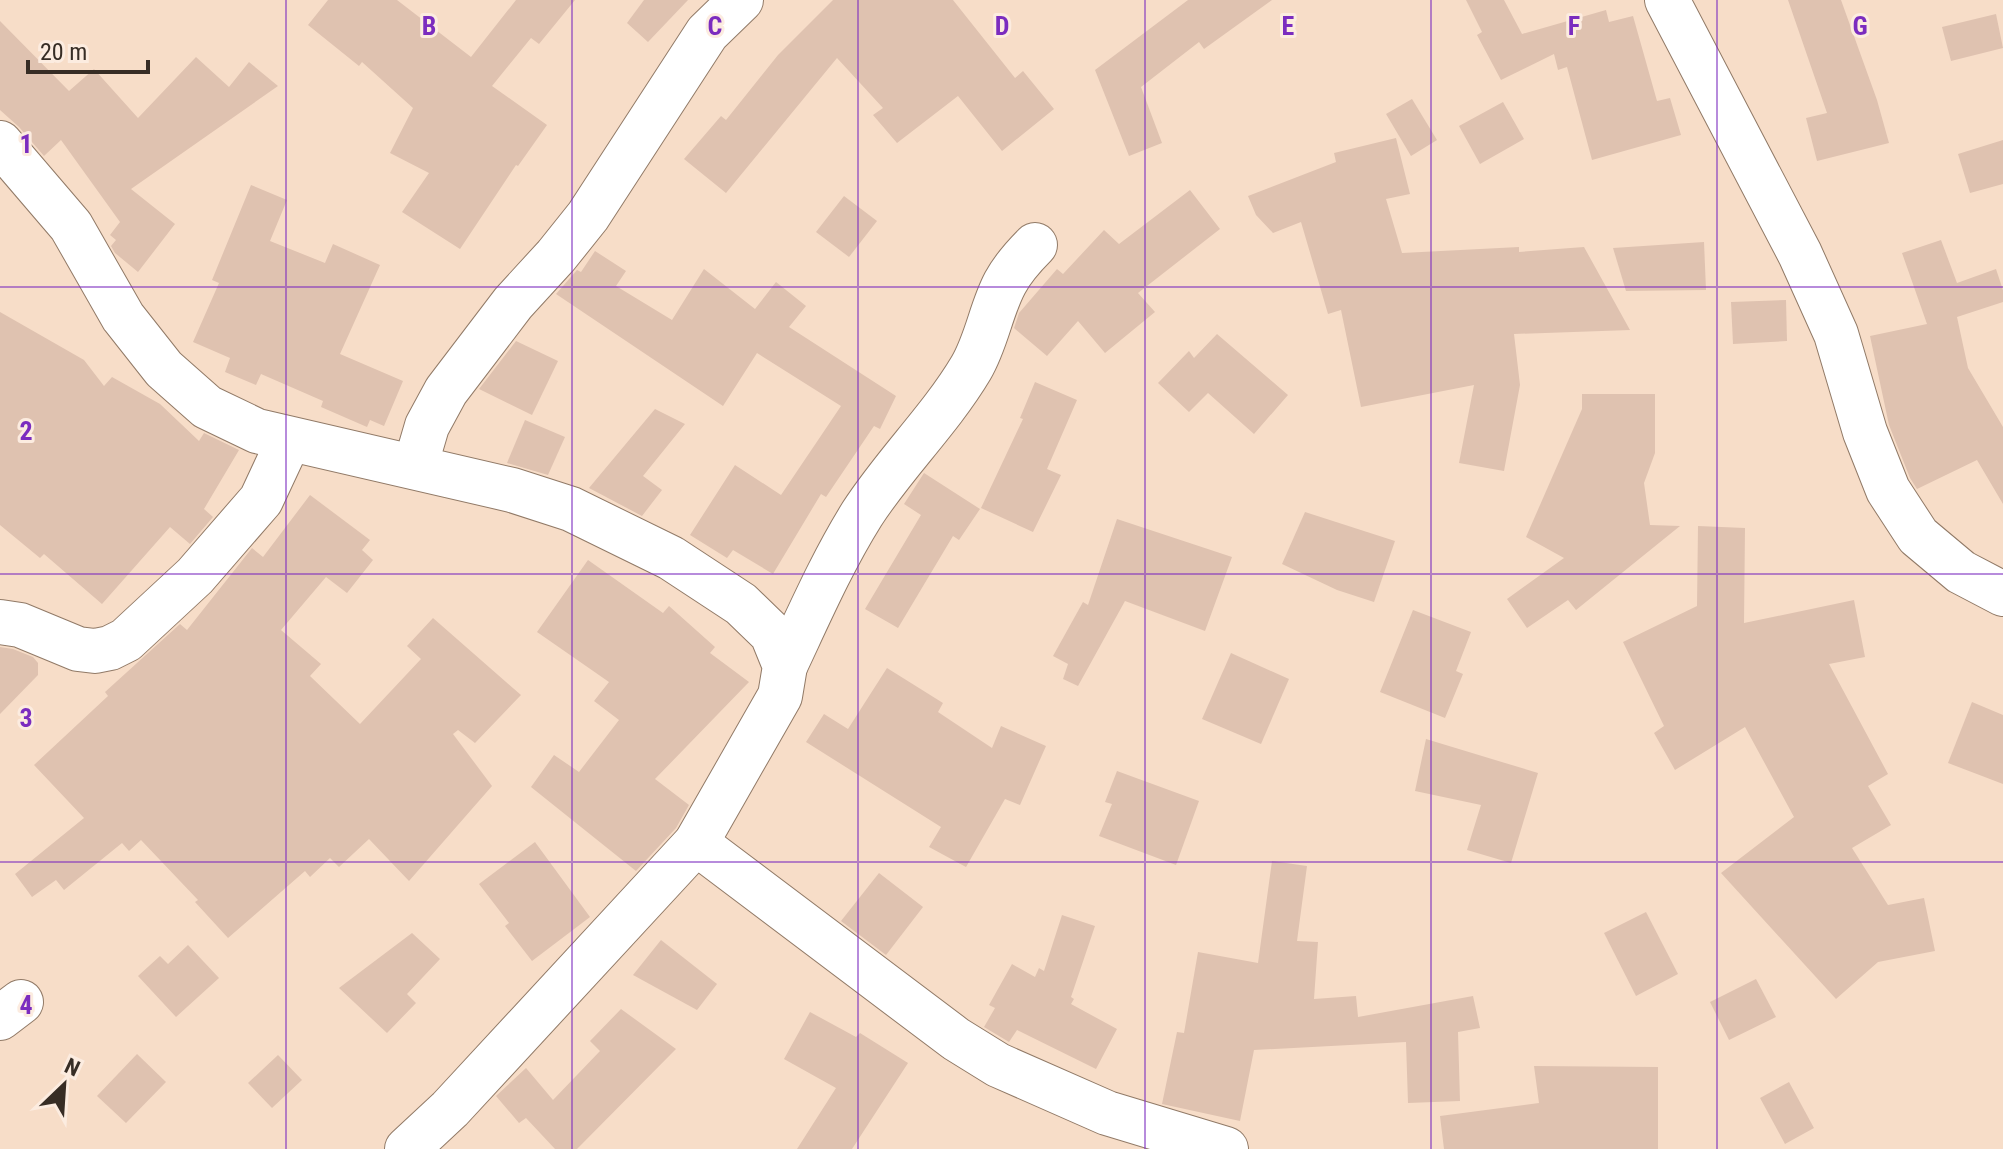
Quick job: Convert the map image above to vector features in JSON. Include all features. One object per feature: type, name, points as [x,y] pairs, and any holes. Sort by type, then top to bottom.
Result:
[{"type":"street","points":[[415,467],[427,426],[446,391],[513,303],[588,216],[707,33],[741,0]]},
{"type":"street","points":[[1667,0],[1800,254],[1836,334],[1865,432],[1888,490],[1918,536],[1961,572],[2003,594]]},
{"type":"street","points":[[0,143],[71,226],[123,317],[164,369],[207,407],[257,431],[289,440],[512,490],[571,509],[671,558],[741,604],[772,634],[785,666]]},
{"type":"street","points":[[407,1149],[450,1109],[696,843],[780,696],[785,666],[861,516],[973,365],[1003,286],[1017,263],[1035,245]]},
{"type":"street","points":[[0,622],[20,625],[78,649],[95,651],[126,640],[195,576],[261,500],[289,440]]},
{"type":"street","points":[[696,843],[956,1039],[998,1065],[1107,1113],[1226,1149]]},
{"type":"building","points":[[328,0],[397,0],[471,57],[516,0],[575,0],[539,44],[531,38],[492,86],[547,125],[516,165],[460,249],[402,212],[429,173],[390,153],[413,108],[362,62],[359,66],[308,25]]},
{"type":"building","points":[[644,0],[688,0],[648,42],[627,23]]},
{"type":"building","points":[[833,0],[953,0],[1015,78],[1023,71],[1054,109],[1002,151],[958,96],[897,143],[873,115],[883,108],[837,58],[726,193],[684,159],[721,116],[726,120],[778,55]]},
{"type":"building","points":[[1188,0],[1272,0],[1204,49],[1199,42],[1141,87],[1162,143],[1129,156],[1095,70]]},
{"type":"building","points":[[1466,0],[1504,0],[1522,34],[1606,10],[1609,22],[1633,16],[1657,101],[1670,98],[1681,135],[1592,160],[1567,67],[1558,70],[1554,54],[1501,80],[1477,35],[1482,32]]},
{"type":"building","points":[[1788,0],[1841,0],[1889,143],[1817,161],[1806,118],[1827,113]]},
{"type":"building","points":[[1996,14],[2003,48],[1951,61],[1942,27]]},
{"type":"building","points":[[0,21],[69,91],[94,69],[138,118],[196,57],[229,87],[249,62],[278,86],[131,189],[175,224],[138,272],[115,253],[111,246],[116,240],[110,235],[120,222],[61,140],[44,156],[0,110]]},
{"type":"building","points":[[1412,99],[1437,140],[1411,156],[1386,114]]},
{"type":"building","points":[[1503,102],[1524,139],[1480,164],[1459,126]]},
{"type":"building","points":[[1396,138],[1410,194],[1386,199],[1402,253],[1519,247],[1519,252],[1584,247],[1630,330],[1514,334],[1520,385],[1504,471],[1459,463],[1474,385],[1361,407],[1341,310],[1328,314],[1301,222],[1273,233],[1256,215],[1248,196],[1336,162],[1334,153]]},
{"type":"building","points":[[2003,140],[2003,184],[1970,193],[1958,154]]},
{"type":"building","points":[[251,185],[287,200],[270,241],[325,263],[333,244],[380,265],[340,354],[403,381],[384,426],[370,420],[367,427],[321,407],[323,401],[261,374],[256,385],[225,372],[230,358],[193,342],[219,283],[212,280]]},
{"type":"building","points":[[1190,190],[1220,229],[1138,293],[1155,312],[1105,353],[1078,321],[1047,356],[1014,328],[1019,313],[1057,269],[1063,274],[1104,230],[1119,244]]},
{"type":"building","points":[[844,196],[877,221],[849,257],[816,232]]},
{"type":"building","points":[[1941,240],[1957,283],[1996,269],[2003,290],[2003,302],[1957,317],[1968,368],[2003,427],[2003,504],[1977,460],[1917,489],[1889,425],[1870,336],[1927,324],[1902,253]]},
{"type":"building","points":[[1704,242],[1706,290],[1626,291],[1613,248]]},
{"type":"building","points":[[595,251],[626,271],[616,286],[672,320],[704,269],[755,309],[776,282],[806,306],[789,327],[896,396],[880,429],[874,426],[826,497],[821,494],[773,574],[733,550],[727,558],[690,535],[735,465],[781,495],[841,406],[757,353],[723,406],[556,294],[577,270],[581,272]]},
{"type":"building","points":[[1786,300],[1787,341],[1733,344],[1731,302]]},
{"type":"building","points":[[0,312],[84,360],[104,386],[112,377],[160,404],[199,441],[204,433],[239,450],[204,509],[213,517],[190,544],[170,527],[102,604],[44,554],[40,558],[0,525]]},
{"type":"building","points":[[1217,334],[1288,395],[1254,434],[1208,393],[1189,412],[1158,383],[1189,351],[1194,358]]},
{"type":"building","points":[[516,341],[558,361],[532,415],[479,389]]},
{"type":"building","points":[[1035,382],[1077,400],[1047,469],[1061,475],[1033,532],[981,508],[1023,419],[1020,418]]},
{"type":"building","points":[[1582,394],[1655,394],[1655,453],[1644,483],[1650,525],[1680,526],[1576,610],[1568,600],[1527,628],[1507,599],[1564,558],[1526,537],[1582,409]]},
{"type":"building","points":[[655,409],[685,424],[643,476],[662,490],[642,516],[589,488]]},
{"type":"building","points":[[525,420],[565,437],[548,475],[507,463]]},
{"type":"building","points":[[924,473],[980,509],[959,540],[953,536],[898,628],[865,609],[921,515],[904,504]]},
{"type":"building","points":[[310,495],[370,540],[362,550],[373,560],[347,593],[326,577],[281,630],[321,664],[310,676],[360,724],[421,659],[407,646],[433,618],[521,695],[475,743],[458,730],[453,734],[492,786],[409,881],[369,839],[339,867],[330,858],[310,877],[305,871],[228,938],[195,902],[198,900],[141,840],[129,851],[122,843],[64,890],[56,880],[32,897],[15,874],[84,818],[34,765],[108,696],[105,692],[180,624],[187,630],[252,548],[263,557]]},
{"type":"building","points":[[1305,512],[1395,541],[1374,602],[1337,590],[1282,564]]},
{"type":"building","points":[[1117,519],[1232,557],[1205,631],[1125,601],[1078,686],[1063,679],[1068,664],[1053,656],[1083,602],[1088,605]]},
{"type":"building","points":[[1698,526],[1745,528],[1744,623],[1854,600],[1865,657],[1829,664],[1888,774],[1868,786],[1891,825],[1852,848],[1888,905],[1924,898],[1935,951],[1878,962],[1836,999],[1721,873],[1794,817],[1745,727],[1675,770],[1654,733],[1664,726],[1623,642],[1697,606]]},
{"type":"building","points":[[588,560],[663,613],[669,606],[715,647],[710,653],[749,682],[655,779],[689,805],[676,828],[636,871],[531,787],[554,755],[579,772],[619,720],[594,701],[609,682],[537,632]]},
{"type":"building","points":[[1413,610],[1471,632],[1456,671],[1463,674],[1445,718],[1380,692]]},
{"type":"building","points":[[0,647],[33,657],[38,663],[38,675],[0,714]]},
{"type":"building","points":[[1231,653],[1289,679],[1261,744],[1202,719]]},
{"type":"building","points":[[887,668],[943,703],[938,712],[992,748],[1001,726],[1046,746],[1020,805],[1005,799],[966,867],[929,847],[941,827],[806,742],[824,714],[848,729]]},
{"type":"building","points":[[1972,702],[2003,715],[2003,784],[1948,763]]},
{"type":"building","points":[[1426,739],[1538,773],[1511,863],[1467,850],[1481,805],[1415,791]]},
{"type":"building","points":[[1117,771],[1199,801],[1176,865],[1099,836],[1112,804],[1105,802]]},
{"type":"building","points":[[535,842],[590,917],[532,961],[505,926],[509,923],[479,884]]},
{"type":"building","points":[[1272,861],[1307,866],[1297,941],[1318,942],[1314,999],[1356,996],[1358,1017],[1473,996],[1480,1028],[1458,1032],[1460,1101],[1408,1103],[1406,1042],[1254,1050],[1240,1121],[1162,1104],[1177,1032],[1184,1033],[1198,952],[1258,963]]},
{"type":"building","points":[[879,873],[923,907],[886,955],[841,921]]},
{"type":"building","points":[[1646,912],[1678,974],[1636,996],[1604,933]]},
{"type":"building","points":[[1062,915],[1095,926],[1071,1004],[1117,1029],[1096,1069],[1017,1030],[1009,1042],[984,1027],[995,1008],[989,1005],[1012,964],[1035,977],[1039,968],[1044,971]]},
{"type":"building","points":[[412,933],[440,959],[407,994],[416,1003],[387,1033],[339,988]]},
{"type":"building","points":[[661,940],[717,984],[697,1010],[633,975]]},
{"type":"building","points":[[188,945],[219,978],[176,1017],[138,976],[160,956],[168,964]]},
{"type":"building","points":[[1756,979],[1776,1017],[1729,1040],[1710,1002]]},
{"type":"building","points":[[621,1009],[676,1049],[577,1149],[555,1149],[526,1118],[519,1123],[496,1096],[526,1068],[553,1100],[600,1051],[590,1041]]},
{"type":"building","points":[[810,1012],[856,1037],[860,1033],[908,1063],[852,1149],[797,1149],[836,1088],[784,1059]]},
{"type":"building","points":[[137,1054],[166,1082],[126,1123],[97,1096]]},
{"type":"building","points":[[278,1055],[302,1080],[272,1108],[248,1083]]},
{"type":"building","points":[[1534,1066],[1658,1067],[1658,1149],[1444,1149],[1440,1116],[1539,1103]]},
{"type":"building","points":[[1789,1082],[1814,1128],[1785,1144],[1760,1098]]}]
